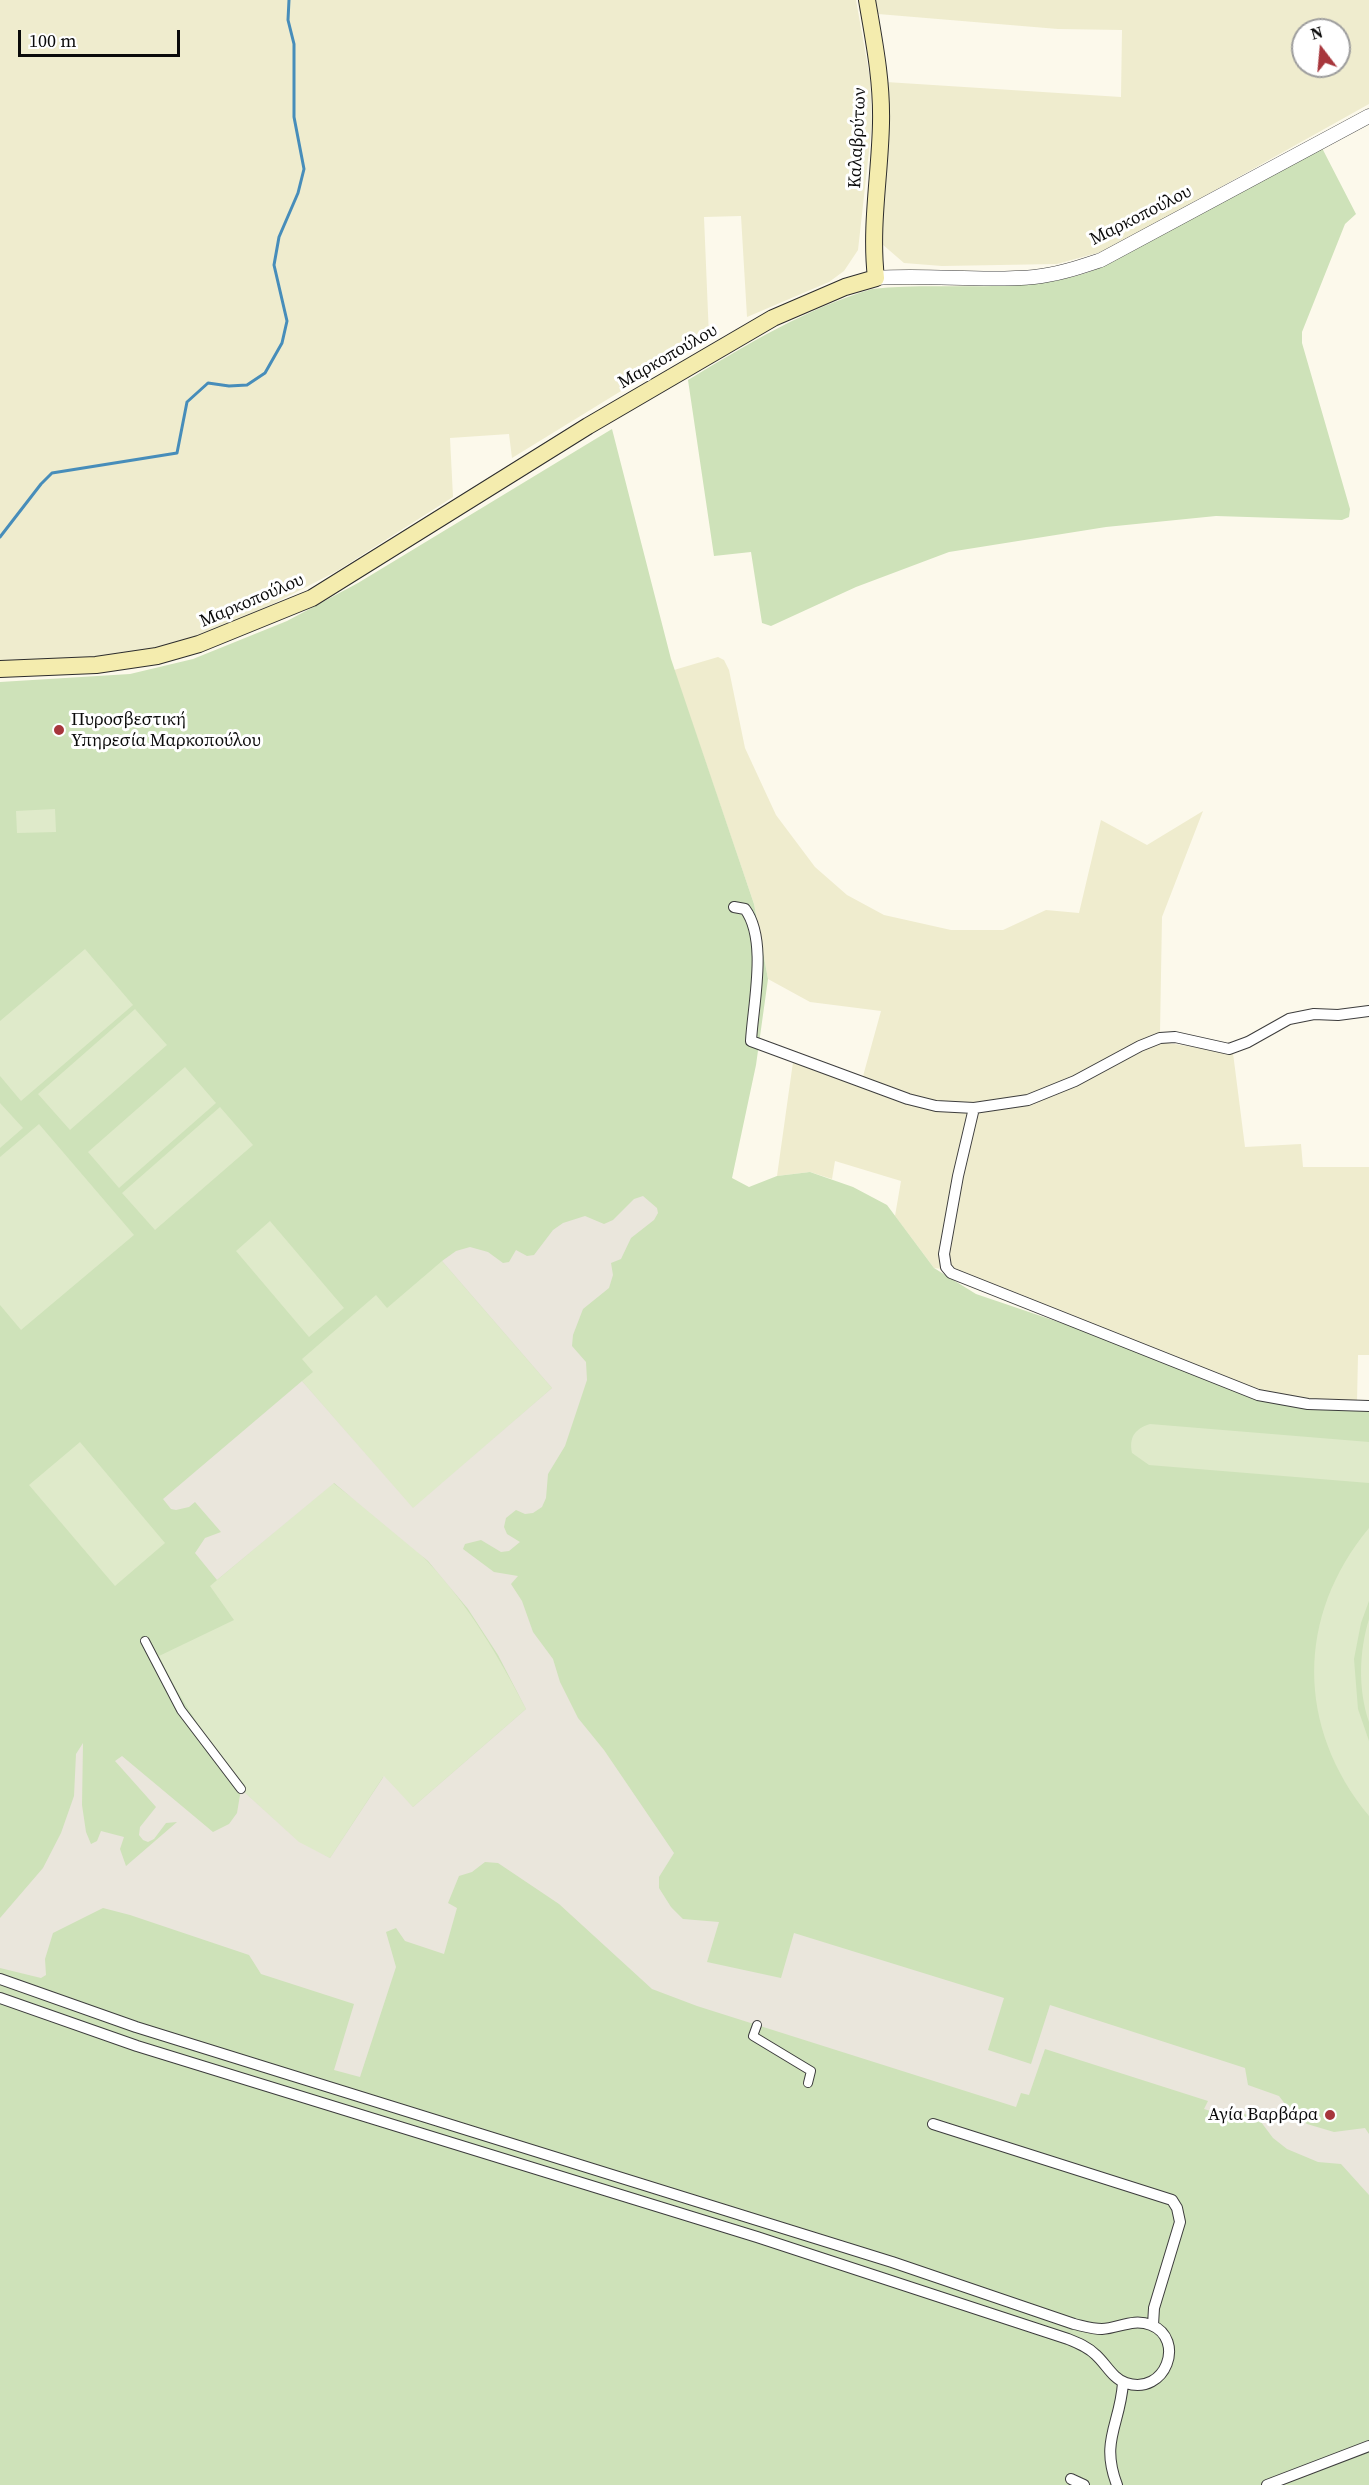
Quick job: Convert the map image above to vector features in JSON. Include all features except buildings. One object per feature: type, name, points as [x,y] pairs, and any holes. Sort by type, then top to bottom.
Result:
[{"type":"main road","name":"Καλαβρύτων","points":[[867,0],[881,75],[881,125],[873,231],[876,278]]},
{"type":"main road","name":"Μαρκοπούλου","points":[[0,669],[96,665],[157,656],[199,644],[312,598],[588,426],[773,318],[845,287],[876,278]]},
{"type":"street","name":"Μαρκοπούλου","points":[[876,278],[1034,277],[1070,270],[1101,260],[1369,116]]},
{"type":"street","points":[[734,907],[745,909],[750,916],[754,936],[757,985],[751,1041],[908,1099],[936,1106],[974,1108],[1028,1101],[1075,1082],[1140,1046],[1160,1038],[1175,1037],[1229,1049],[1248,1042],[1289,1018],[1314,1014],[1338,1015],[1369,1011]]},
{"type":"street","points":[[974,1108],[958,1176],[944,1254],[946,1267],[951,1273],[1258,1395],[1308,1404],[1369,1406]]},
{"type":"street","points":[[145,1641],[181,1710],[209,1750],[241,1789]]},
{"type":"street","points":[[0,1979],[136,2027],[232,2055],[762,2224],[892,2262],[1074,2324],[1102,2329],[1137,2321],[1153,2325],[1162,2333],[1169,2352],[1162,2375],[1151,2382],[1137,2386],[1123,2383],[1096,2354],[1068,2339],[757,2237],[137,2046],[0,1998]]},
{"type":"street","points":[[757,2025],[753,2036],[811,2071],[808,2084]]},
{"type":"street","points":[[226,2072],[232,2055]]},
{"type":"street","points":[[933,2124],[1172,2200],[1177,2208],[1180,2222],[1154,2308],[1153,2325]]},
{"type":"street","points":[[1117,2485],[1108,2452],[1122,2400],[1123,2383]]},
{"type":"street","points":[[1267,2485],[1369,2446]]},
{"type":"street","points":[[1071,2479],[1083,2485]]},
{"type":"shaded area","points":[[0,0],[856,0],[870,78],[872,124],[858,250],[844,271],[829,282],[747,317],[741,216],[704,217],[709,337],[512,458],[509,434],[450,438],[453,497],[337,571],[275,603],[197,638],[156,651],[95,659],[0,664]]},
{"type":"shaded area","points":[[875,0],[1369,0],[1369,104],[1108,250],[1057,264],[942,266],[904,263],[882,244],[886,82],[1121,97],[1122,30],[1058,29],[878,14]]},
{"type":"shaded area","points":[[718,657],[724,660],[729,670],[745,748],[776,815],[815,867],[847,895],[884,915],[951,930],[1003,930],[1046,910],[1079,913],[1101,820],[1147,845],[1203,811],[1162,917],[1160,1033],[1104,1062],[1104,1072],[1135,1053],[1161,1042],[1233,1053],[1245,1147],[1301,1144],[1303,1167],[1369,1167],[1369,1355],[1358,1355],[1357,1402],[1309,1401],[1269,1394],[952,1270],[934,1268],[895,1216],[901,1181],[835,1161],[832,1179],[810,1172],[777,1176],[793,1062],[860,1087],[881,1011],[810,1002],[768,979],[754,904],[674,670]]},
{"type":"shaded area","points":[[643,1196],[657,1208],[658,1213],[654,1220],[631,1238],[621,1259],[611,1263],[613,1275],[609,1288],[583,1309],[573,1335],[572,1346],[586,1362],[587,1380],[565,1446],[548,1474],[546,1498],[542,1507],[533,1513],[525,1514],[516,1510],[506,1518],[504,1527],[507,1534],[520,1542],[509,1551],[501,1552],[481,1540],[465,1544],[463,1549],[494,1572],[518,1576],[511,1584],[522,1601],[533,1632],[553,1659],[560,1682],[578,1718],[604,1750],[674,1853],[659,1877],[659,1888],[671,1907],[683,1919],[719,1922],[707,1962],[781,1978],[794,1933],[1004,1998],[988,2050],[1031,2064],[1050,2005],[1245,2068],[1248,2085],[1279,2096],[1294,2116],[1307,2124],[1334,2132],[1365,2128],[1369,2134],[1369,2195],[1341,2164],[1318,2162],[1287,2149],[1273,2138],[1258,2118],[1238,2112],[1233,2118],[1204,2109],[1208,2101],[1045,2049],[1029,2095],[1021,2093],[1016,2107],[697,2006],[652,1989],[559,1904],[498,1863],[485,1862],[472,1872],[459,1876],[448,1903],[457,1908],[444,1954],[405,1941],[396,1928],[386,1932],[396,1967],[360,2077],[334,2070],[354,2004],[261,1974],[249,1955],[130,1915],[103,1908],[53,1933],[45,1959],[46,1975],[41,1978],[0,1968],[0,1918],[43,1868],[61,1833],[74,1796],[76,1754],[83,1743],[82,1805],[86,1832],[91,1844],[97,1841],[101,1831],[124,1837],[120,1849],[126,1866],[177,1822],[166,1823],[154,1839],[148,1842],[143,1840],[139,1835],[140,1827],[156,1807],[115,1761],[122,1756],[213,1832],[229,1824],[237,1813],[241,1789],[299,1842],[330,1858],[384,1776],[413,1807],[526,1709],[498,1655],[468,1609],[428,1561],[334,1483],[217,1580],[195,1553],[205,1538],[221,1532],[195,1502],[189,1507],[176,1510],[171,1509],[163,1499],[302,1381],[413,1508],[552,1388],[442,1261],[456,1251],[470,1247],[488,1252],[503,1263],[509,1262],[516,1250],[527,1256],[534,1255],[553,1230],[563,1223],[585,1216],[604,1224],[613,1220],[634,1199]]},
{"type":"green space","points":[[1322,148],[1356,214],[1345,224],[1302,332],[1302,343],[1350,509],[1349,517],[1342,520],[1216,516],[1106,527],[949,552],[856,587],[771,626],[762,623],[751,552],[714,556],[688,380],[801,317],[872,289],[1041,283],[1094,270]]},
{"type":"green space","points":[[612,429],[671,659],[754,904],[768,979],[756,1065],[732,1178],[749,1187],[777,1176],[810,1172],[853,1187],[887,1205],[934,1268],[976,1294],[1088,1332],[1251,1398],[1280,1404],[1369,1410],[1369,2485],[0,2485],[0,682],[130,674],[193,659],[287,621],[358,583]]},
{"type":"green space","points":[[55,809],[56,832],[17,833],[16,811]]},
{"type":"green space","points":[[85,949],[133,1005],[21,1101],[0,1076],[0,1021]]},
{"type":"green space","points":[[135,1009],[167,1045],[70,1130],[38,1094]]},
{"type":"green space","points":[[185,1067],[216,1103],[119,1188],[88,1152]]},
{"type":"green space","points":[[0,1103],[23,1128],[0,1148]]},
{"type":"green space","points":[[220,1107],[253,1145],[155,1230],[122,1193]]},
{"type":"green space","points":[[39,1124],[134,1235],[21,1330],[0,1305],[0,1157]]},
{"type":"green space","points":[[270,1221],[344,1308],[309,1337],[236,1251]]},
{"type":"green space","points":[[442,1261],[552,1388],[413,1509],[302,1381],[313,1372],[302,1359],[376,1295],[387,1308]]},
{"type":"green space","points":[[1150,1424],[1369,1442],[1369,1483],[1149,1465],[1132,1453],[1131,1443],[1136,1431]]},
{"type":"green space","points":[[80,1442],[165,1543],[115,1586],[29,1485]]},
{"type":"green space","points":[[333,1483],[407,1541],[444,1580],[482,1633],[526,1709],[413,1807],[383,1777],[330,1858],[299,1843],[241,1789],[245,1785],[198,1723],[177,1691],[159,1656],[234,1620],[210,1586]]},
{"type":"green space","points":[[1369,1528],[1369,1601],[1361,1623],[1354,1659],[1358,1709],[1369,1741],[1369,1816],[1345,1782],[1328,1746],[1318,1709],[1314,1672],[1318,1634],[1328,1598],[1345,1562]]},
{"type":"green space","points":[[1369,1619],[1369,1722],[1363,1697],[1361,1670],[1363,1644]]},
{"type":"waterway","points":[[0,537],[52,473],[177,453],[187,402],[208,383],[229,386],[247,385],[265,373],[282,343],[287,321],[274,265],[279,237],[298,193],[304,169],[294,117],[294,44],[288,20],[289,0]]},
{"type":"place","name":"Πυροσβεστική Υπηρεσία Μαρκοπούλου","points":[[59,730]]},
{"type":"place","name":"Αγία Βαρβάρα","points":[[1330,2115]]}]
